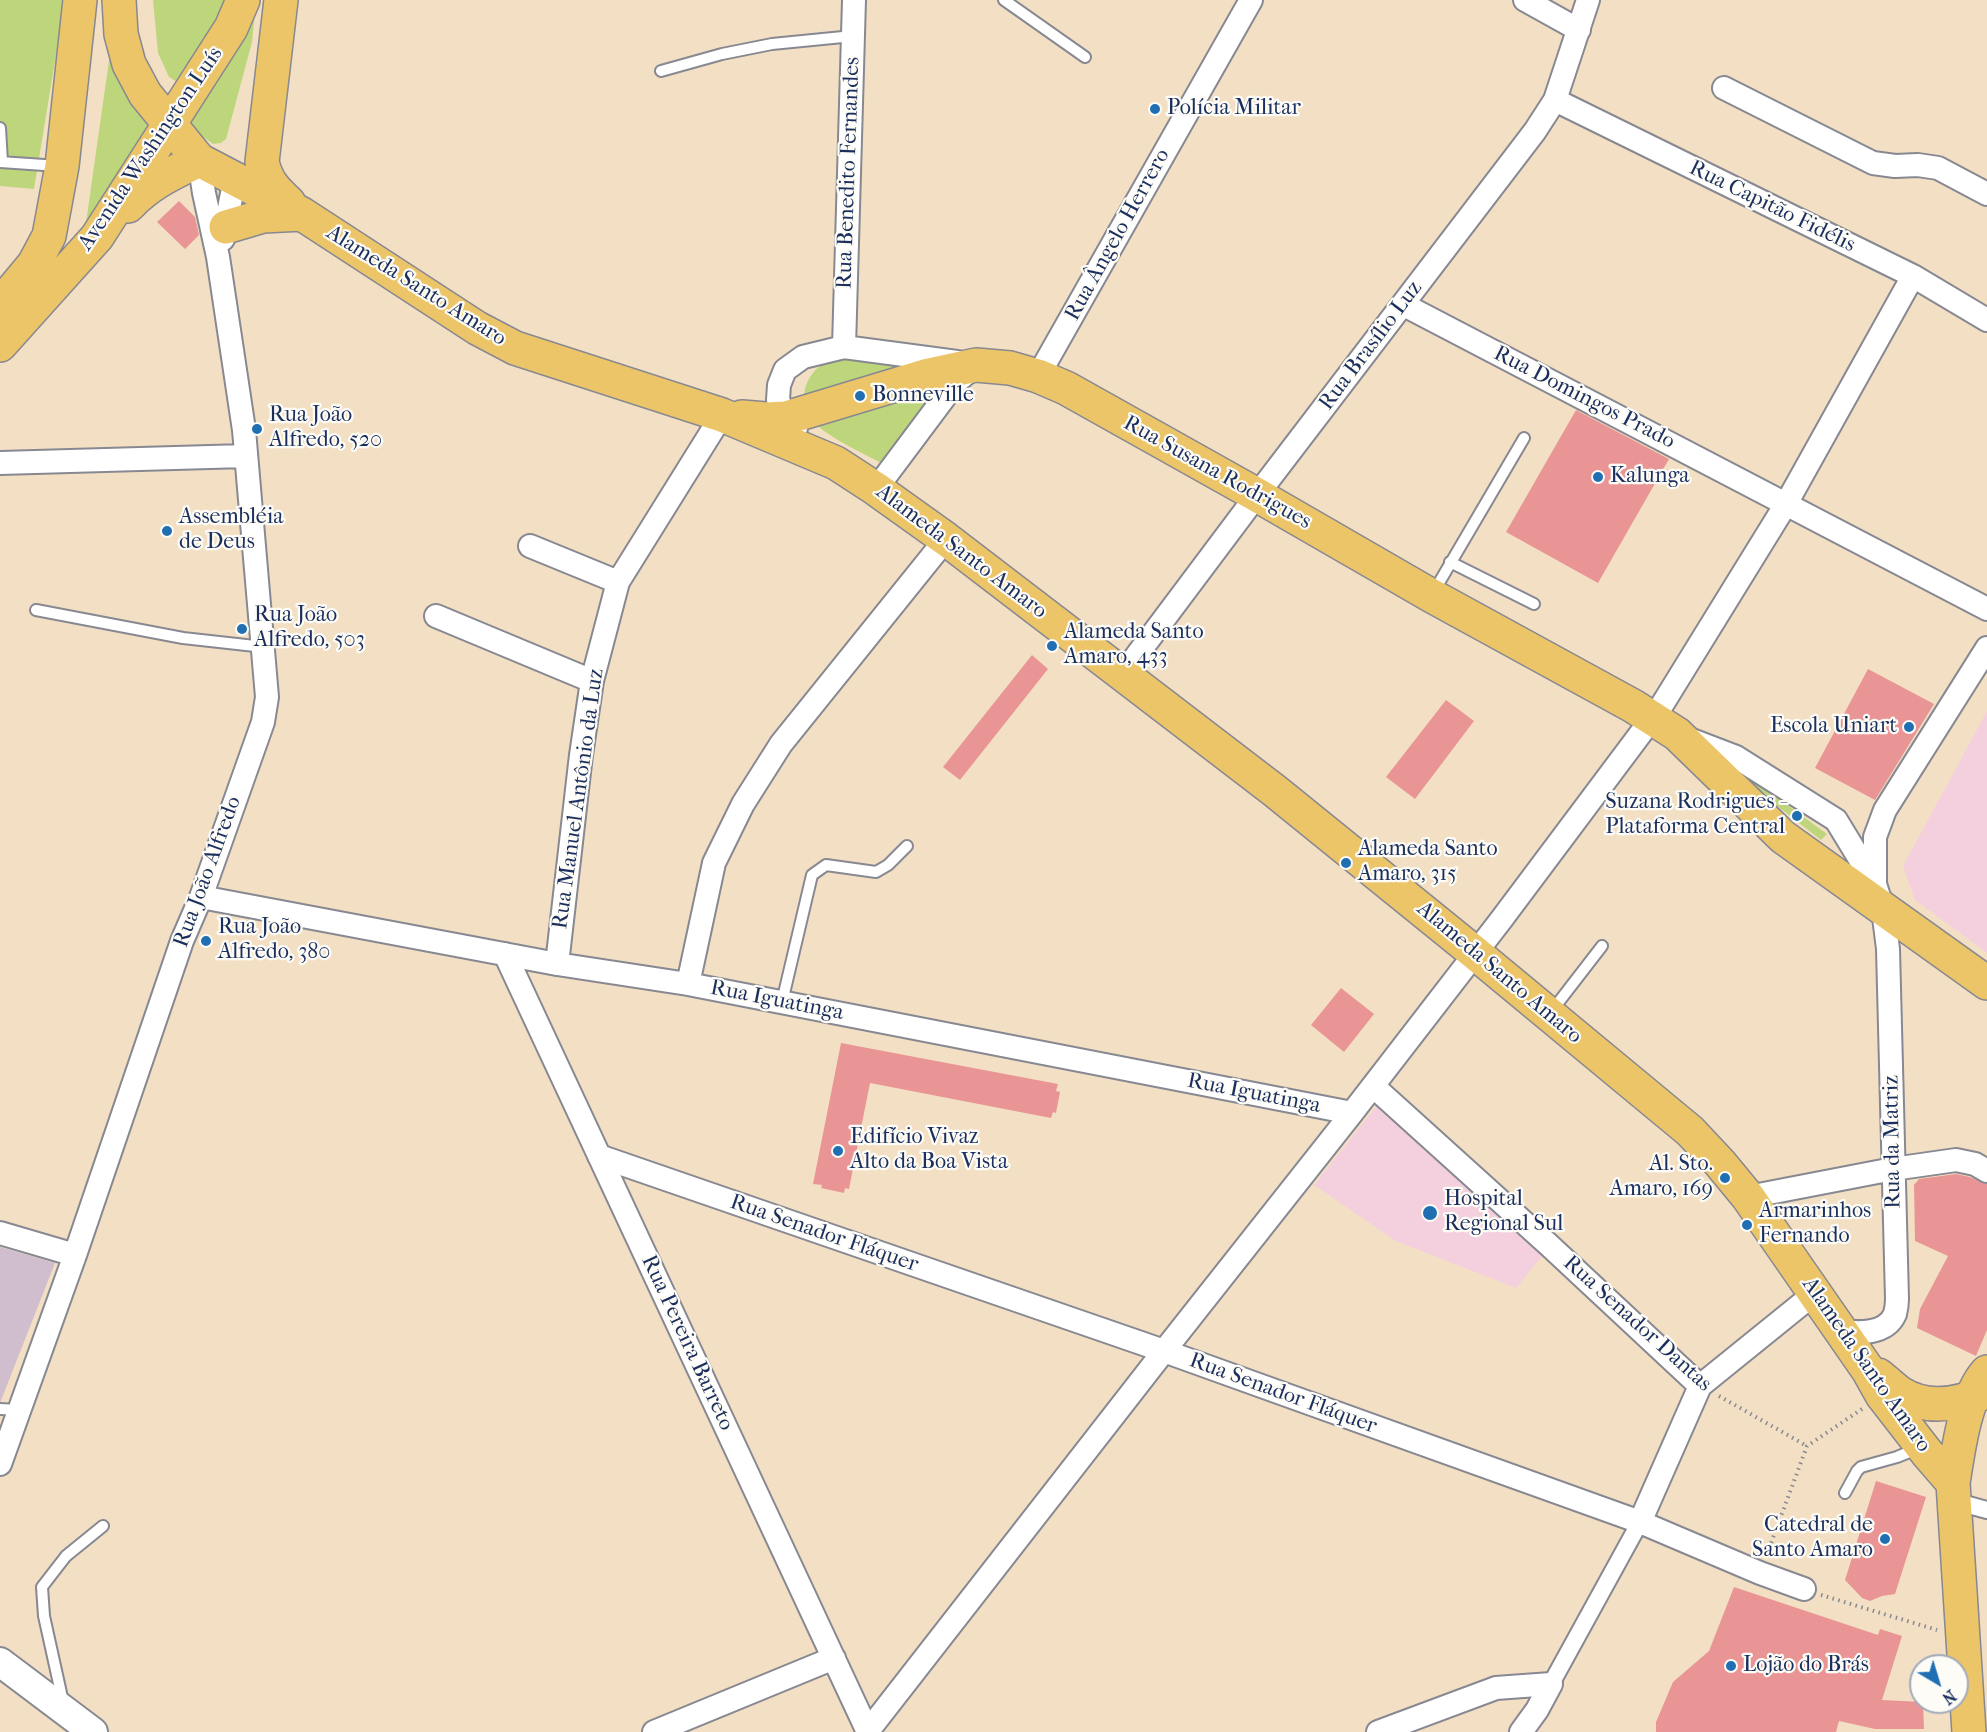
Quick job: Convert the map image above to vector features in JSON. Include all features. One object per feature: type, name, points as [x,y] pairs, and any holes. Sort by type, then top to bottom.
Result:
[{"type":"main road","name":"Avenida Washington Luís","points":[[1,303],[34,264],[49,236],[62,166],[80,0]]},
{"type":"main road","name":"Alameda Santo Amaro","points":[[118,0],[121,34],[129,64],[145,94],[199,160],[302,214],[477,328],[515,348],[722,415],[836,463],[946,539],[1275,790],[1476,953],[1690,1131],[1720,1162],[1748,1197],[1954,1492]]},
{"type":"main road","name":"Avenida Washington Luís","points":[[0,345],[97,237],[231,28],[243,0]]},
{"type":"main road","points":[[235,178],[263,45],[279,0]]},
{"type":"main road","points":[[279,0],[262,162],[266,177],[275,190],[302,214]]},
{"type":"main road","points":[[97,237],[144,190],[163,177],[199,160]]},
{"type":"main road","points":[[222,242],[263,216],[302,214]]},
{"type":"main road","name":"Rua Susana Rodrigues","points":[[722,415],[766,419],[786,418],[926,376],[976,365],[1010,368],[1038,376],[1066,388],[1432,596],[1633,706],[1664,726],[1784,837],[1879,897]]},
{"type":"main road","points":[[1879,897],[1987,983]]},
{"type":"main road","points":[[1875,1382],[1914,1400],[1941,1405],[1964,1401],[1982,1387]]},
{"type":"main road","points":[[1969,1732],[1954,1492],[1959,1442],[1982,1387]]},
{"type":"street","name":"Rua Benedito Fernandes","points":[[844,347],[854,0]]},
{"type":"street","points":[[1525,0],[1579,30]]},
{"type":"street","name":"Rua Brasílio Luz","points":[[1122,675],[1535,131],[1555,100],[1588,0]]},
{"type":"street","name":"Rua Ângelo Herrero","points":[[1038,376],[1248,1]]},
{"type":"street","points":[[1724,88],[1873,164],[1938,168],[1987,194]]},
{"type":"street","name":"Rua Capitão Fidélis","points":[[1555,100],[1913,276],[1987,320]]},
{"type":"street","name":"Rua João Alfredo","points":[[0,1464],[10,1410],[75,1255],[178,952],[201,897],[262,722],[267,697],[244,430],[222,242],[204,193],[199,160]]},
{"type":"street","name":"Rua João Alfredo","points":[[222,242],[235,178]]},
{"type":"street","points":[[868,1732],[1476,953],[1664,726],[1662,705],[1786,504],[1913,276]]},
{"type":"street","name":"Rua Domingos Prado","points":[[1404,305],[1987,609]]},
{"type":"street","points":[[836,463],[803,436],[786,418],[778,400],[779,385],[785,370],[803,357],[844,347],[976,365]]},
{"type":"street","points":[[876,489],[956,382],[976,365]]},
{"type":"street","name":"Rua Manuel Antônio da Luz","points":[[557,964],[581,755],[592,681],[618,582],[722,415]]},
{"type":"street","points":[[0,463],[245,456]]},
{"type":"street","points":[[688,984],[714,863],[742,804],[781,744],[946,539]]},
{"type":"street","points":[[530,546],[618,582]]},
{"type":"street","points":[[436,616],[592,681]]},
{"type":"street","name":"Rua da Matriz","points":[[1840,1331],[1870,1332],[1881,1328],[1890,1322],[1895,1314],[1897,1299],[1888,949],[1879,897],[1875,837],[1885,810],[1987,648]]},
{"type":"street","name":"Rua Susana Rodrigues","points":[[1664,726],[1736,757],[1836,820],[1879,897]]},
{"type":"street","name":"Rua Iguatinga","points":[[201,897],[557,964],[688,984],[1352,1113]]},
{"type":"street","name":"Rua Pereira Barreto","points":[[505,954],[868,1732]]},
{"type":"street","name":"Rua Senador Dantas","points":[[1373,1086],[1700,1386]]},
{"type":"street","name":"Rua Senador Fláquer","points":[[599,1156],[1164,1351],[1640,1521],[1760,1573],[1804,1589]]},
{"type":"street","points":[[1748,1197],[1893,1169],[1956,1160],[1976,1164],[1987,1171]]},
{"type":"street","points":[[0,1233],[75,1255]]},
{"type":"street","points":[[1521,1732],[1537,1710],[1640,1521],[1700,1386],[1815,1293]]},
{"type":"street","points":[[1954,1492],[1987,1510]]},
{"type":"street","points":[[654,1732],[834,1658]]},
{"type":"street","points":[[0,1662],[93,1732]]},
{"type":"street","points":[[1378,1732],[1496,1688],[1551,1684]]},
{"type":"lane","points":[[1004,0],[1085,57]]},
{"type":"lane","points":[[661,71],[722,54],[772,44],[853,36]]},
{"type":"lane","points":[[0,128],[1,162],[62,166]]},
{"type":"lane","points":[[1432,596],[1524,438]]},
{"type":"lane","points":[[1450,562],[1534,604]]},
{"type":"lane","points":[[36,610],[183,638],[264,647]]},
{"type":"lane","points":[[783,1002],[812,875],[826,865],[876,872],[888,865],[907,846]]},
{"type":"lane","points":[[1549,1014],[1602,946]]},
{"type":"lane","points":[[1845,1493],[1857,1471],[1862,1467],[1922,1447]]},
{"type":"lane","points":[[65,1711],[44,1616],[42,1587],[66,1556],[103,1526]]},
{"type":"path","points":[[1760,1573],[1807,1446],[1875,1382]]},
{"type":"path","name":"Rua Senador Dantas","points":[[1700,1386],[1807,1446]]},
{"type":"path","points":[[1804,1589],[1964,1638]]},
{"type":"shaded area","points":[[1987,711],[1987,953],[1915,900],[1903,866]]},
{"type":"shaded area","name":"Hospital Regional Sul","points":[[1379,1103],[1547,1250],[1516,1288],[1396,1241],[1314,1185]]},
{"type":"shaded area","points":[[0,1247],[55,1263],[0,1403]]},
{"type":"green space","points":[[0,0],[65,0],[34,189],[0,186]]},
{"type":"green space","points":[[153,0],[234,0],[182,85],[169,77],[158,53]]},
{"type":"green space","points":[[116,11],[154,122],[85,230]]},
{"type":"green space","points":[[255,11],[252,42],[226,139],[221,143],[213,144],[185,123]]},
{"type":"green space","points":[[848,350],[961,368],[891,468],[846,445],[823,430],[808,416],[805,409],[803,400],[805,389],[816,369]]},
{"type":"green space","points":[[1752,779],[1827,834],[1821,840],[1749,784]]},
{"type":"building","points":[[179,201],[195,217],[199,235],[185,249],[157,222]]},
{"type":"building","name":"Kalunga","points":[[1576,410],[1669,459],[1598,583],[1506,532]]},
{"type":"building","points":[[1032,655],[1048,669],[960,780],[943,767]]},
{"type":"building","points":[[1868,669],[1934,704],[1875,800],[1815,768]]},
{"type":"building","points":[[1446,700],[1474,721],[1415,799],[1386,777]]},
{"type":"building","points":[[1341,988],[1374,1014],[1344,1052],[1311,1025]]},
{"type":"building","name":"Edifício Vivaz Alto da Boa Vista","points":[[841,1043],[1058,1084],[1056,1091],[1060,1092],[1056,1113],[1053,1112],[1051,1118],[870,1083],[849,1189],[845,1188],[844,1193],[821,1188],[822,1185],[813,1184]]},
{"type":"building","points":[[1956,1174],[1987,1184],[1987,1330],[1976,1356],[1917,1328],[1920,1309],[1948,1256],[1915,1241],[1914,1185],[1919,1179]]},
{"type":"building","name":"Catedral de Santo Amaro","points":[[1876,1481],[1926,1497],[1895,1594],[1870,1601],[1862,1598],[1845,1580]]},
{"type":"building","points":[[1734,1587],[1878,1635],[1880,1629],[1902,1636],[1882,1700],[1909,1701],[1909,1714],[1923,1714],[1924,1729],[1875,1729],[1839,1721],[1836,1732],[1656,1732],[1656,1722],[1673,1682],[1709,1651]]},
{"type":"place","name":"Polícia Militar","points":[[1155,109]]},
{"type":"place","name":"Bonneville","points":[[860,396]]},
{"type":"place","name":"Rua João Alfredo, 520","points":[[257,429]]},
{"type":"place","name":"Kalunga","points":[[1598,477]]},
{"type":"place","name":"Assembléia de Deus","points":[[167,531]]},
{"type":"place","name":"Rua João Alfredo, 503","points":[[242,629]]},
{"type":"place","name":"Alameda Santo Amaro, 433","points":[[1052,646]]},
{"type":"place","name":"Escola Uniart","points":[[1909,727]]},
{"type":"place","name":"Suzana Rodrigues - Plataforma Central","points":[[1797,816]]},
{"type":"place","name":"Alameda Santo Amaro, 315","points":[[1346,863]]},
{"type":"place","name":"Rua João Alfredo, 380","points":[[206,941]]},
{"type":"place","name":"Edifício Vivaz Alto da Boa Vista","points":[[838,1151]]},
{"type":"place","name":"Al. Sto. Amaro, 169","points":[[1725,1178]]},
{"type":"place","name":"Hospital Regional Sul","points":[[1430,1213]]},
{"type":"place","name":"Armarinhos Fernando","points":[[1747,1225]]},
{"type":"place","name":"Catedral de Santo Amaro","points":[[1885,1539]]},
{"type":"place","name":"Lojão do Brás","points":[[1731,1666]]}]
